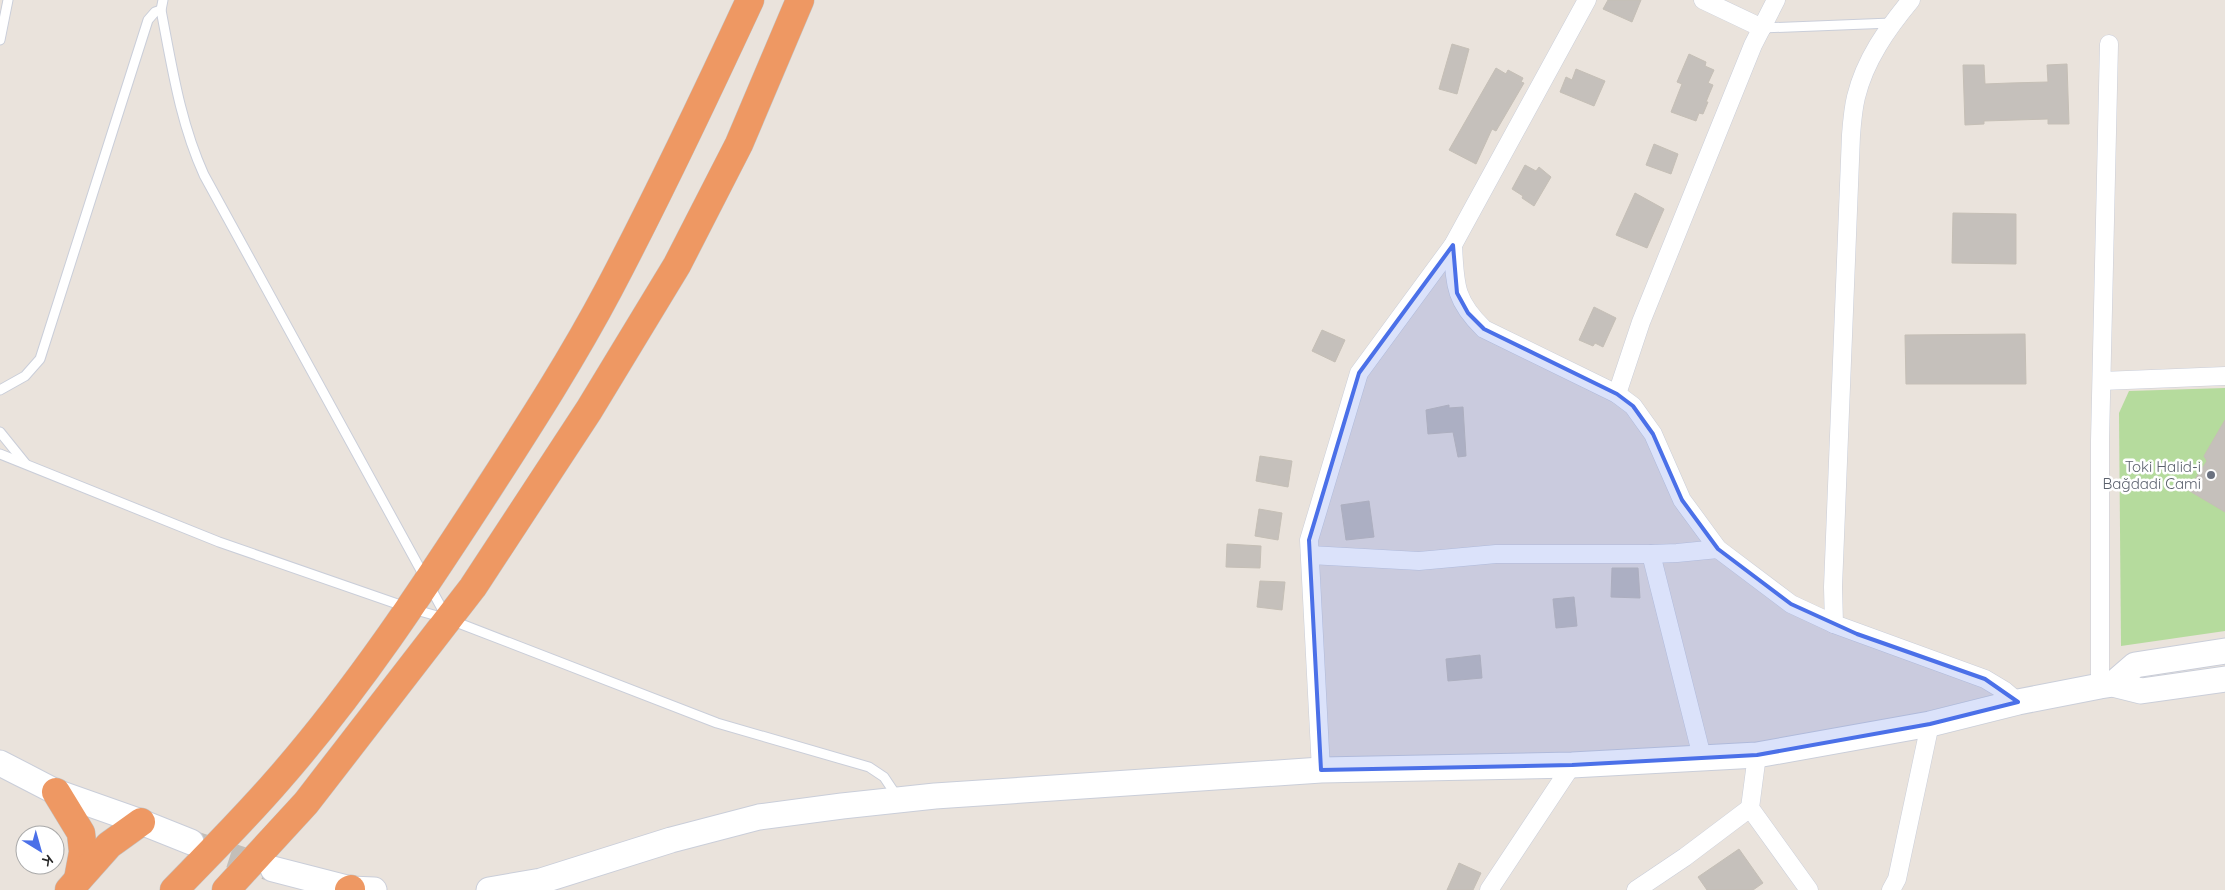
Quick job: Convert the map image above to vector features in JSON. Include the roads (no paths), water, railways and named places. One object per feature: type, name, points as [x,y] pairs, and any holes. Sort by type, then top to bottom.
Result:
[{"type":"highway","points":[[174,890],[276,782],[332,713],[427,582],[554,388],[604,299],[688,133],[750,0]]},
{"type":"highway","points":[[226,890],[306,803],[473,586],[589,410],[677,265],[738,144],[800,0]]},
{"type":"highway","points":[[56,792],[81,833],[83,852],[73,884]]},
{"type":"highway","points":[[73,884],[109,845],[141,822]]},
{"type":"street","points":[[1321,770],[1309,540],[1359,372],[1452,245],[1587,0]]},
{"type":"street","points":[[1703,0],[1762,28]]},
{"type":"street","points":[[1617,394],[1642,322],[1753,45],[1776,0]]},
{"type":"street","points":[[1834,624],[1833,587],[1851,135],[1856,96],[1872,55],[1891,23],[1910,0]]},
{"type":"street","points":[[2107,685],[2102,381],[2109,44]]},
{"type":"street","points":[[1452,245],[1458,293],[1468,313],[1484,329],[1617,394],[1632,406],[1652,434],[1682,500],[1718,549],[1791,604],[1834,624],[1985,679],[2005,691],[2018,702]]},
{"type":"street","points":[[2102,381],[2225,376]]},
{"type":"street","points":[[1310,555],[1419,561],[1496,554],[1678,554],[1718,549]]},
{"type":"street","points":[[1651,554],[1702,757]]},
{"type":"street","points":[[2107,685],[2136,665],[2225,651]]},
{"type":"street","points":[[489,890],[541,881],[671,840],[759,817],[900,800],[1321,770],[1572,765],[1757,755],[1930,724],[2018,702],[2107,685],[2142,691],[2225,679]]},
{"type":"street","points":[[1891,890],[1897,880],[1930,724]]},
{"type":"street","points":[[1757,755],[1750,808],[1809,890]]},
{"type":"street","points":[[0,763],[56,792],[191,842]]},
{"type":"street","points":[[1489,890],[1572,765]]},
{"type":"street","points":[[1636,890],[1685,857],[1750,808]]},
{"type":"street","points":[[273,869],[358,890]]},
{"type":"lane","points":[[0,40],[8,0]]},
{"type":"lane","points":[[163,0],[161,10],[181,111],[187,134],[204,175],[448,618]]},
{"type":"lane","points":[[0,390],[25,376],[40,358],[148,20],[155,12],[161,10]]},
{"type":"lane","points":[[1762,28],[1891,23]]},
{"type":"lane","points":[[0,432],[26,463]]},
{"type":"lane","points":[[0,454],[220,542],[409,608],[448,618],[718,723],[869,767],[884,777],[900,800]]},
{"type":"tunnel","points":[[195,844],[269,868]]},
{"type":"place","name":"Toki Halid-i Bağdadi Cami","points":[[2211,475]]}]
